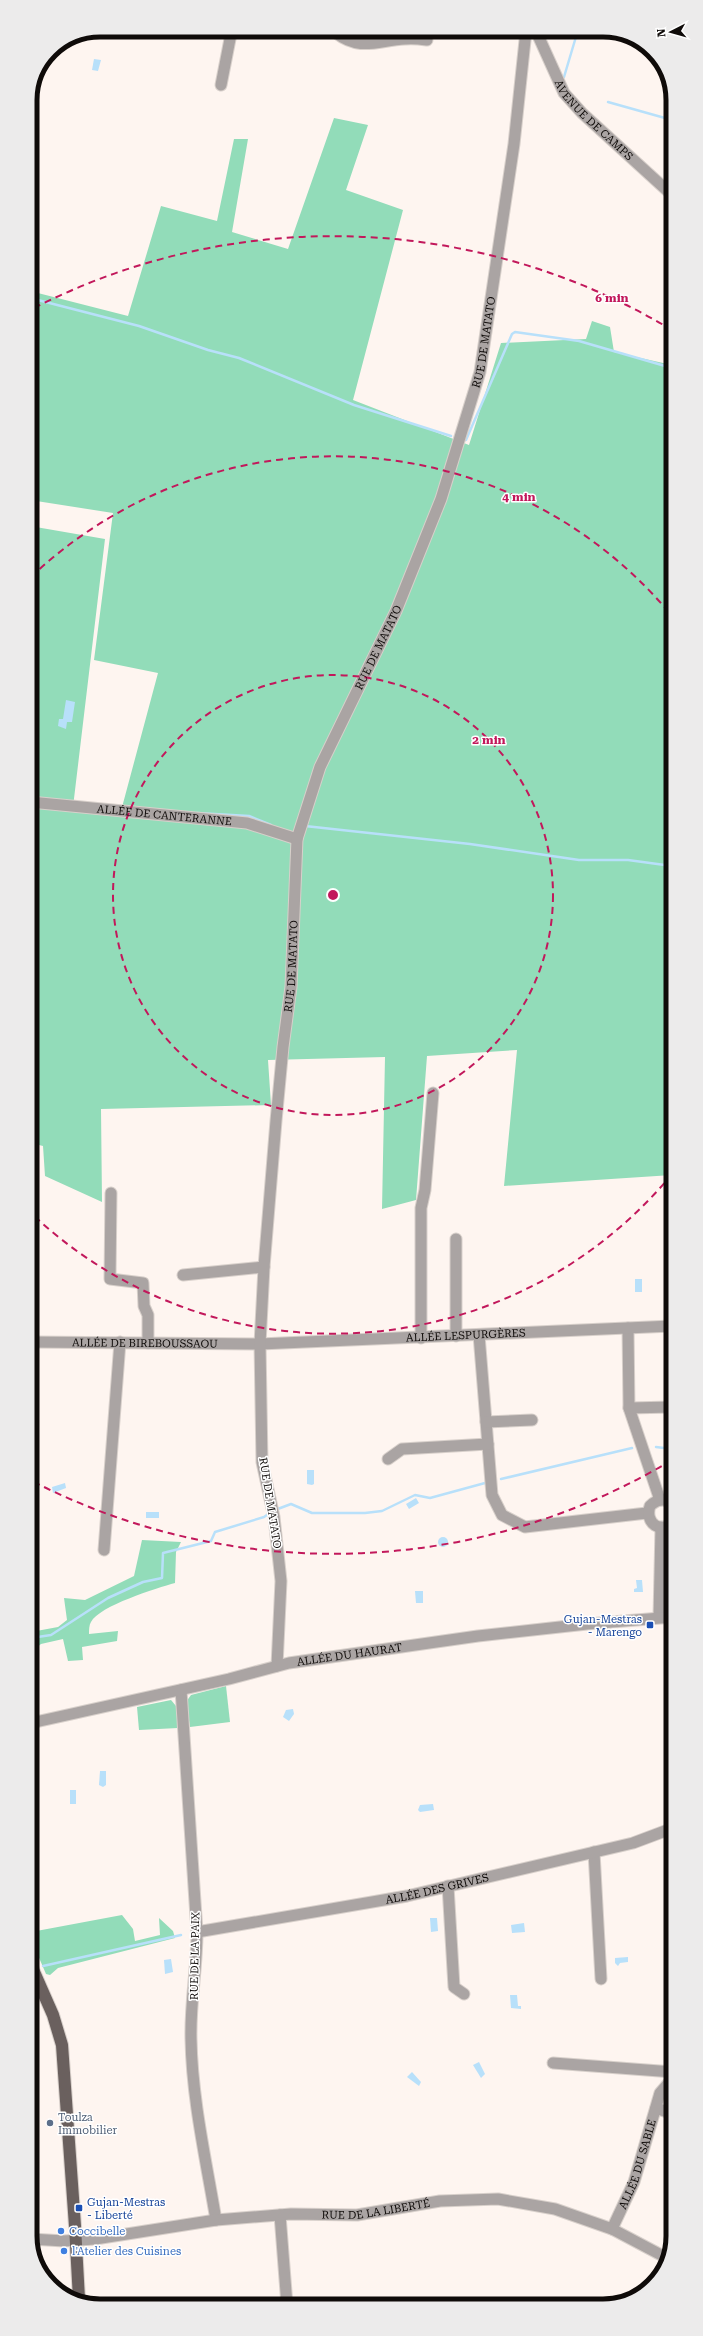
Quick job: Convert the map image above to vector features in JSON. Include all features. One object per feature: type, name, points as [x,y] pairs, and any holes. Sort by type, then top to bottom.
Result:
[{"type":"main road","points":[[37,1978],[53,2015],[62,2045],[76,2240],[78,2295]]},
{"type":"street","points":[[221,85],[230,37]]},
{"type":"street","points":[[341,37],[365,44],[379,44],[406,38],[427,40]]},
{"type":"street","name":"RUE DE MATATO","points":[[277,1666],[281,1581],[272,1512],[262,1462],[260,1344],[264,1267],[283,1047],[291,986],[297,839],[320,767],[396,611],[442,499],[463,433],[480,372],[514,144],[525,37]]},
{"type":"street","name":"AVENUE DE CAMPS","points":[[539,37],[564,93],[582,113],[666,190]]},
{"type":"street","name":"ALLÉE DE CANTERANNE","points":[[37,803],[247,823],[297,839]]},
{"type":"street","points":[[421,1338],[420,1208],[425,1190],[433,1093]]},
{"type":"street","points":[[111,1193],[110,1279],[143,1283],[144,1306],[148,1315],[148,1342]]},
{"type":"street","points":[[456,1239],[456,1336]]},
{"type":"street","points":[[182,1275],[264,1267]]},
{"type":"street","name":"ALLÉE LESPURGÈRES","points":[[260,1344],[666,1326]]},
{"type":"street","points":[[628,1328],[629,1408],[646,1454],[660,1500]]},
{"type":"street","points":[[479,1335],[492,1494],[502,1515],[525,1527],[648,1513]]},
{"type":"street","name":"ALLÉE DE BIREBOUSSAOU","points":[[37,1342],[260,1344]]},
{"type":"street","points":[[104,1550],[120,1342]]},
{"type":"street","points":[[629,1408],[666,1407]]},
{"type":"street","points":[[486,1422],[532,1420]]},
{"type":"street","points":[[388,1459],[402,1449],[488,1444]]},
{"type":"street","points":[[666,1500],[660,1500],[650,1506],[648,1513],[649,1520],[653,1524],[661,1527],[666,1526]]},
{"type":"street","points":[[659,1617],[661,1527]]},
{"type":"street","name":"ALLÉE DU HAURAT","points":[[37,1722],[181,1690],[277,1666],[478,1636],[666,1617]]},
{"type":"street","name":"RUE DE LA PAIX","points":[[181,1690],[197,1932],[191,2038],[194,2090],[216,2220]]},
{"type":"street","name":"ALLÉE DES GRIVES","points":[[197,1932],[395,1899],[633,1843],[666,1831]]},
{"type":"street","points":[[594,1852],[601,1979]]},
{"type":"street","points":[[448,1886],[454,1987],[464,1994]]},
{"type":"street","points":[[553,2063],[666,2071]]},
{"type":"street","name":"ALLÉE DU SABLE","points":[[612,2229],[634,2182],[660,2093],[666,2086]]},
{"type":"street","points":[[656,2108],[666,2112]]},
{"type":"street","name":"RUE DE LA LIBERTÉ","points":[[37,2239],[76,2240],[99,2238],[216,2220],[280,2215],[357,2215],[440,2201],[498,2199],[555,2210],[612,2229],[662,2256]]},
{"type":"street","points":[[280,2215],[287,2299]]},
{"type":"green space","points":[[334,118],[368,125],[346,190],[403,210],[353,400],[469,445],[501,343],[586,339],[592,321],[610,327],[614,352],[666,364],[666,1175],[504,1186],[517,1050],[427,1056],[416,1200],[382,1209],[385,1057],[268,1060],[271,1105],[101,1109],[102,1202],[45,1176],[43,1146],[37,1144],[37,527],[105,539],[73,807],[121,811],[158,673],[94,660],[113,513],[37,501],[37,293],[128,316],[161,206],[217,221],[234,139],[248,139],[232,232],[288,249]]},
{"type":"green space","points":[[142,1540],[181,1542],[176,1552],[175,1583],[129,1598],[116,1604],[96,1616],[90,1623],[89,1634],[118,1631],[117,1641],[82,1647],[83,1660],[68,1661],[63,1639],[41,1644],[37,1647],[37,1631],[58,1627],[67,1620],[64,1598],[85,1600],[134,1576]]},
{"type":"green space","points":[[226,1686],[230,1722],[190,1727],[186,1702],[191,1695]]},
{"type":"green space","points":[[171,1700],[176,1706],[178,1728],[139,1730],[137,1707]]},
{"type":"green space","points":[[122,1915],[133,1929],[135,1941],[160,1935],[159,1918],[173,1931],[175,1938],[58,1968],[50,1975],[46,1974],[37,1953],[37,1931]]},
{"type":"water","points":[[94,59],[101,60],[98,71],[92,70]]},
{"type":"water","points":[[66,700],[75,702],[72,722],[67,722],[66,729],[58,726],[59,719],[63,719]]},
{"type":"water","points":[[635,1279],[642,1279],[642,1292],[635,1292]]},
{"type":"water","points":[[307,1470],[314,1470],[314,1484],[312,1485],[307,1484]]},
{"type":"water","points":[[65,1483],[66,1488],[53,1493],[52,1487]]},
{"type":"water","points":[[416,1498],[419,1503],[409,1509],[406,1504]]},
{"type":"water","points":[[146,1512],[159,1512],[159,1518],[146,1518]]},
{"type":"water","points":[[441,1537],[445,1537],[447,1538],[447,1546],[441,1547],[438,1544],[438,1540]]},
{"type":"water","points":[[636,1580],[642,1580],[643,1592],[634,1592],[634,1589],[637,1588]]},
{"type":"water","points":[[415,1591],[423,1591],[423,1603],[416,1603]]},
{"type":"water","points":[[293,1709],[294,1714],[289,1721],[283,1717],[286,1710]]},
{"type":"water","points":[[100,1771],[106,1771],[106,1785],[103,1787],[99,1785]]},
{"type":"water","points":[[70,1790],[76,1790],[76,1804],[70,1804]]},
{"type":"water","points":[[433,1804],[434,1810],[420,1812],[418,1810],[420,1805]]},
{"type":"water","points":[[430,1918],[437,1918],[438,1931],[431,1932]]},
{"type":"water","points":[[524,1923],[525,1932],[512,1933],[511,1925]]},
{"type":"water","points":[[628,1957],[628,1962],[620,1963],[618,1966],[615,1963],[615,1958]]},
{"type":"water","points":[[171,1959],[173,1972],[165,1974],[164,1960]]},
{"type":"water","points":[[510,1995],[517,1995],[518,2006],[521,2006],[521,2009],[511,2008]]},
{"type":"water","points":[[479,2062],[485,2074],[481,2078],[473,2065]]},
{"type":"water","points":[[412,2072],[421,2082],[419,2086],[407,2077]]},
{"type":"waterway","points":[[564,77],[576,37]]},
{"type":"waterway","points":[[608,102],[666,118]]},
{"type":"waterway","points":[[37,300],[139,326],[208,350],[239,358],[354,405],[451,436]]},
{"type":"waterway","points":[[466,440],[512,334],[515,332],[579,341],[666,366]]},
{"type":"waterway","points":[[197,813],[249,816],[271,825]]},
{"type":"waterway","points":[[305,826],[470,844],[579,860],[628,860],[666,865]]},
{"type":"waterway","points":[[656,1447],[666,1448]]},
{"type":"waterway","points":[[501,1479],[632,1448]]},
{"type":"waterway","points":[[275,1510],[291,1504],[312,1513],[365,1513],[382,1511],[415,1495],[430,1498],[485,1483]]},
{"type":"waterway","points":[[37,1637],[51,1635],[108,1598],[143,1582],[162,1578],[163,1553],[211,1541],[215,1532],[264,1517],[271,1512]]},
{"type":"waterway","points":[[43,1966],[181,1935]]},
{"type":"place","name":"Gujan-Mestras - Marengo","points":[[650,1625]]},
{"type":"place","name":"Toulza Immobilier","points":[[50,2123]]},
{"type":"place","name":"Gujan-Mestras - Liberté","points":[[79,2208]]},
{"type":"place","name":"Coccibelle","points":[[61,2231]]},
{"type":"place","name":"l'Atelier des Cuisines","points":[[64,2251]]}]
